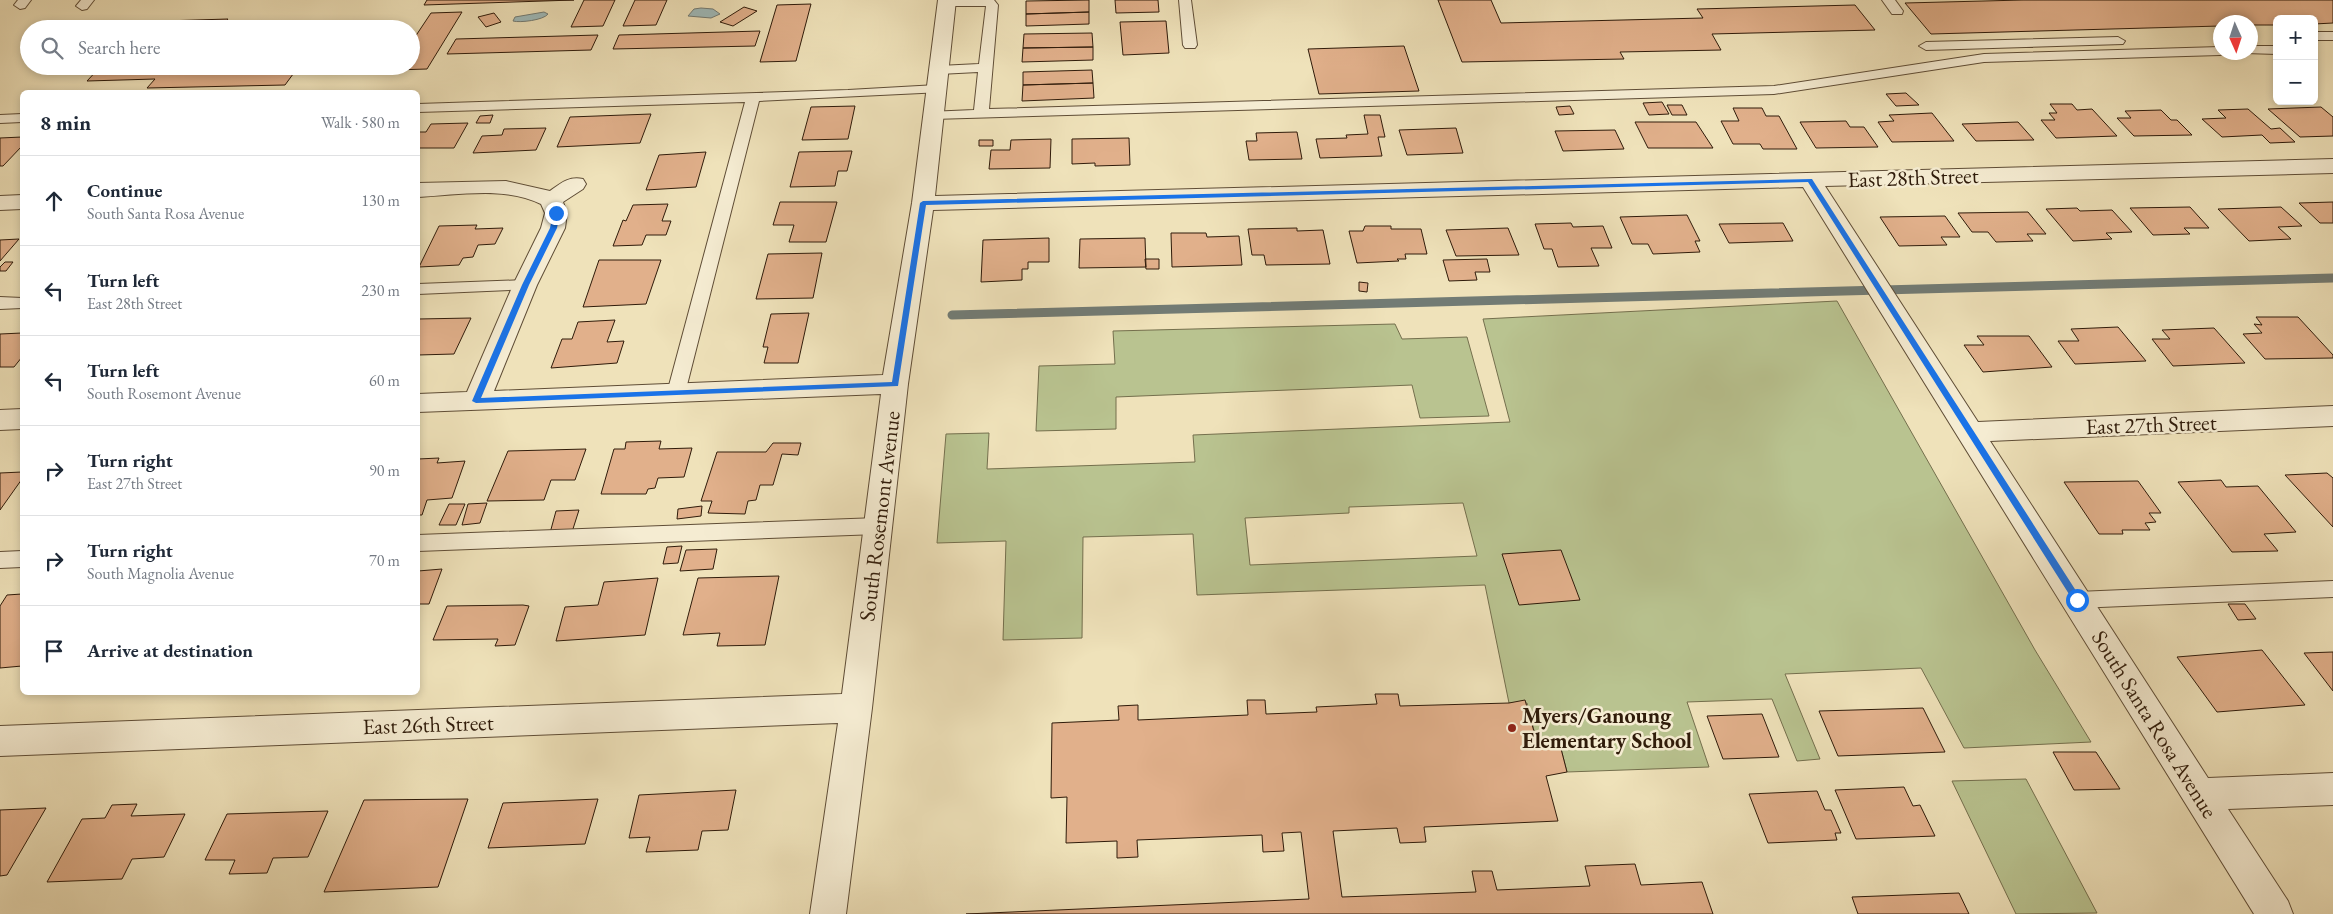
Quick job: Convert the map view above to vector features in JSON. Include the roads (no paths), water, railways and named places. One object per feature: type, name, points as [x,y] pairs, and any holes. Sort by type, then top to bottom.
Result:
[{"type":"street","name":"South Rosemont Avenue","points":[[828,914],[856,708],[895,384],[923,203],[947,1]]},
{"type":"street","name":"East 28th Street","points":[[923,203],[2333,166]]},
{"type":"street","name":"South Santa Rosa Avenue","points":[[1810,180],[2274,914]]},
{"type":"street","points":[[552,200],[575,184]]},
{"type":"street","points":[[420,190],[512,189],[544,195],[552,200],[556,213],[553,228],[525,285],[476,401]]},
{"type":"street","points":[[0,203],[20,202]]},
{"type":"street","points":[[420,403],[895,384]]},
{"type":"street","name":"East 27th Street","points":[[1969,432],[2333,416]]},
{"type":"street","points":[[0,420],[20,419]]},
{"type":"street","name":"East 26th Street","points":[[0,741],[856,708]]},
{"type":"street","points":[[2198,794],[2333,789]]},
{"type":"lane","points":[[1185,0],[1190,45]]},
{"type":"lane","points":[[1888,0],[1897,11]]},
{"type":"lane","points":[[947,1],[989,2],[992,5],[981,114]]},
{"type":"lane","points":[[2318,36],[2333,36]]},
{"type":"lane","points":[[2258,38],[2273,37]]},
{"type":"lane","points":[[1926,46],[2213,39]]},
{"type":"lane","points":[[2318,49],[2333,48]]},
{"type":"lane","points":[[2258,50],[2273,50]]},
{"type":"lane","points":[[936,91],[981,114],[1774,90],[1984,58],[2213,51]]},
{"type":"lane","points":[[420,108],[936,91],[986,68]]},
{"type":"lane","points":[[676,393],[753,97]]},
{"type":"lane","points":[[0,119],[20,118]]},
{"type":"lane","points":[[420,289],[525,285]]},
{"type":"lane","points":[[0,303],[20,303]]},
{"type":"lane","points":[[420,544],[878,526]]},
{"type":"lane","points":[[0,560],[20,559]]},
{"type":"lane","points":[[2077,600],[2333,589]]},
{"type":"water","points":[[694,9],[713,9],[720,14],[711,18],[688,16]]},
{"type":"water","points":[[544,12],[548,14],[537,19],[513,21],[515,17]]},
{"type":"waterway","points":[[952,315],[2333,278]]},
{"type":"place","name":"Myers/Ganoung Elementary School","points":[[1512,728]]}]
